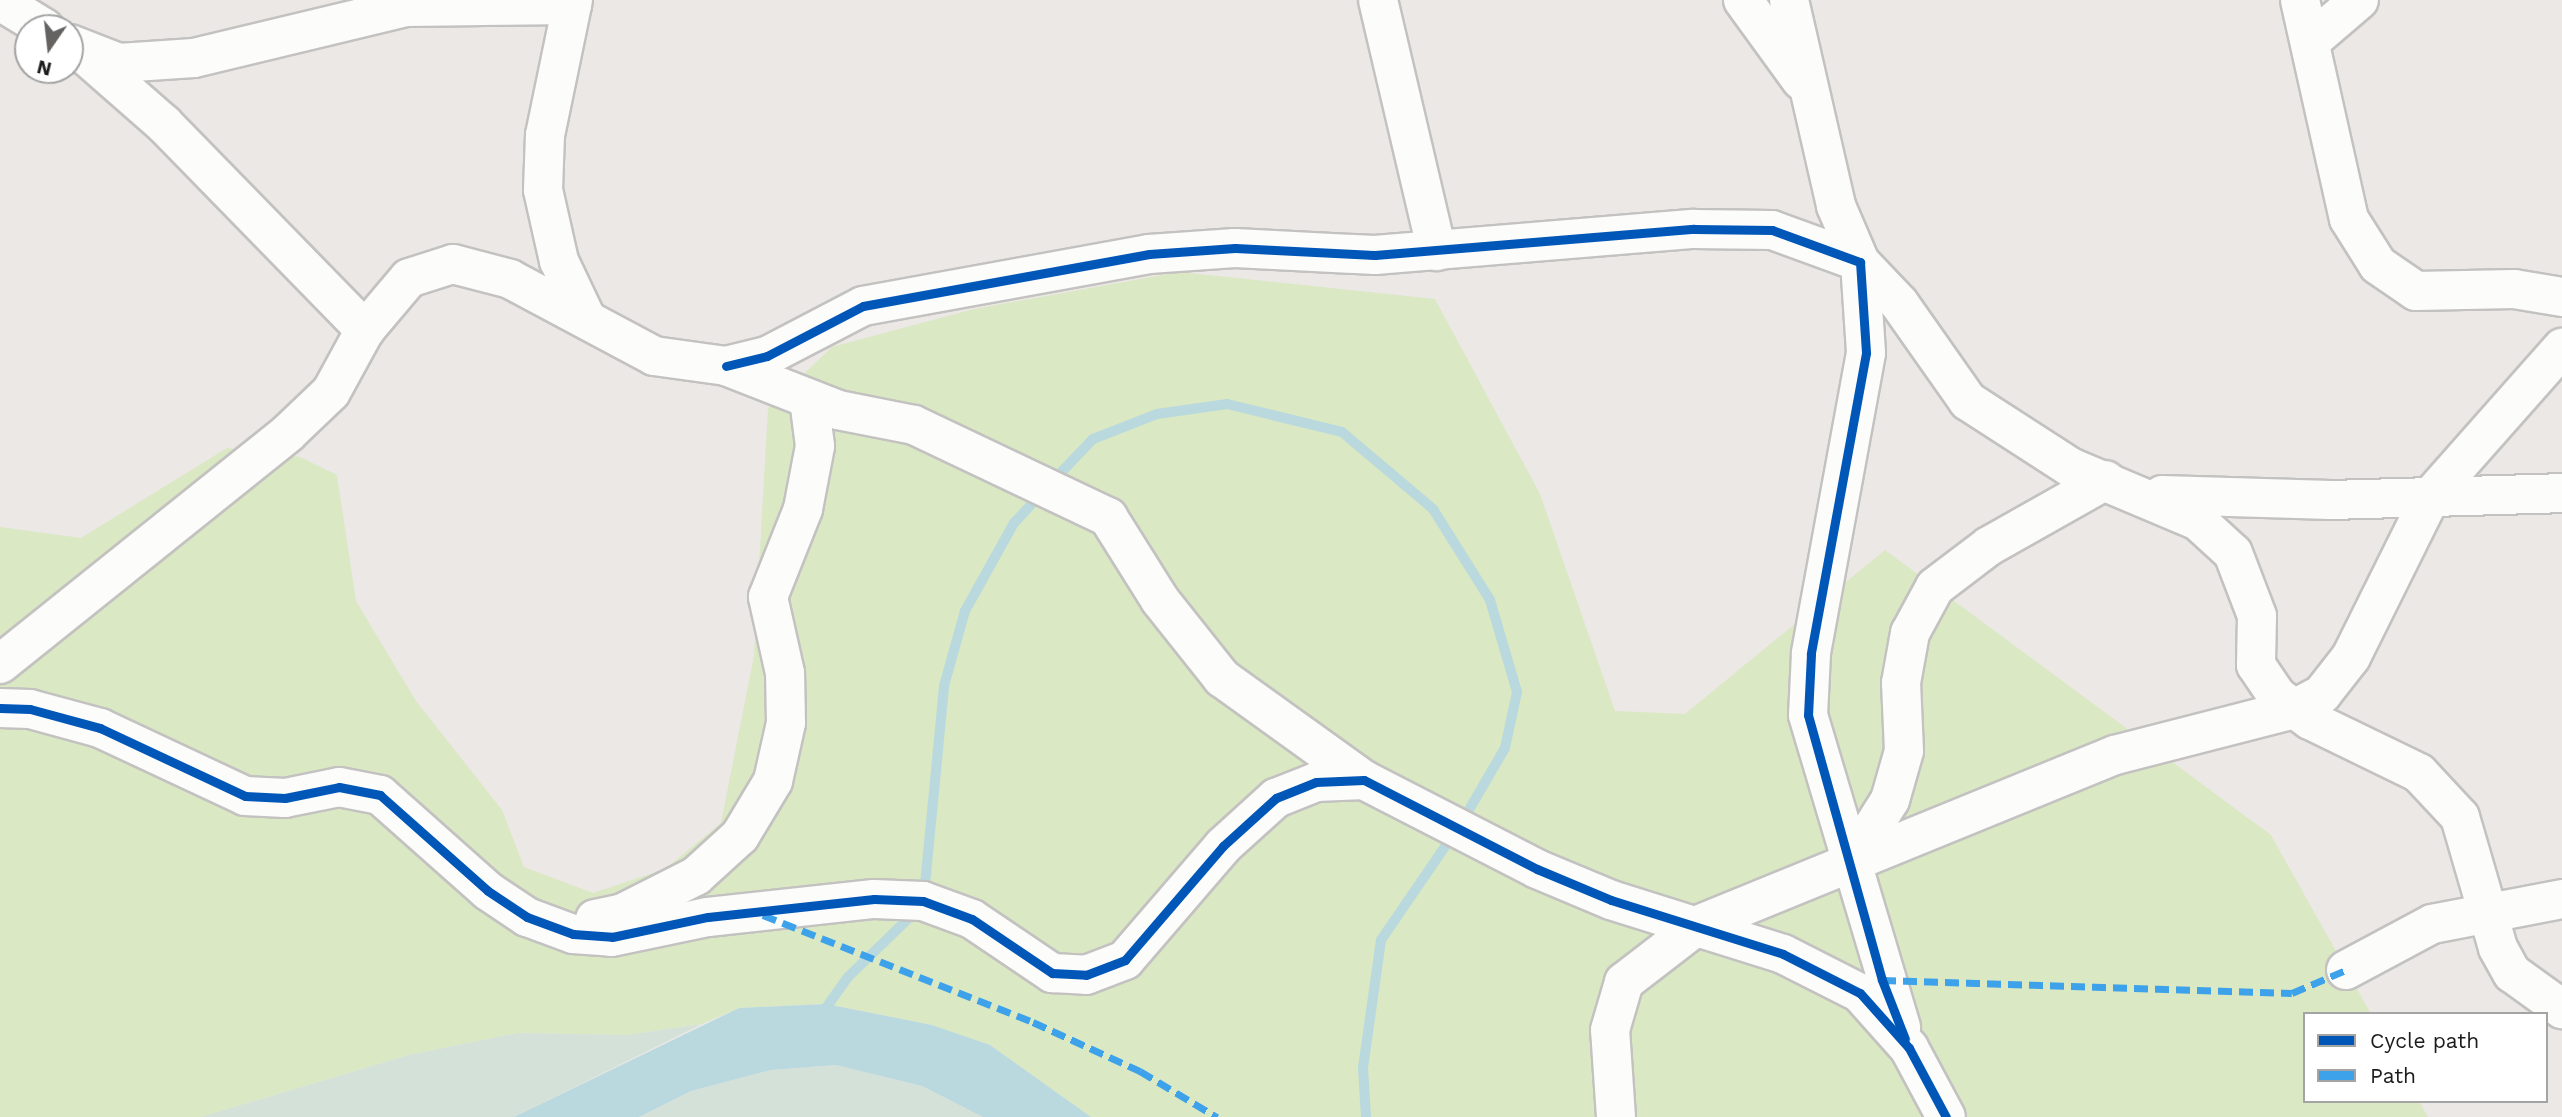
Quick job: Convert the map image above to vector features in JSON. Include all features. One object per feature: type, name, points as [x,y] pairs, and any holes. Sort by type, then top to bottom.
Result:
[{"type":"street","points":[[1378,0],[1437,251]]},
{"type":"street","points":[[1743,0],[1812,96]]},
{"type":"street","points":[[1789,0],[1836,206],[1860,262],[1866,354],[1811,654],[1808,715],[1849,865],[1909,1048],[1946,1117]]},
{"type":"street","points":[[2271,0],[2311,41]]},
{"type":"street","points":[[2300,0],[2349,219],[2378,265],[2416,290],[2514,289],[2562,297]]},
{"type":"street","points":[[2311,41],[2325,0]]},
{"type":"street","points":[[2311,41],[2360,0]]},
{"type":"street","points":[[0,1],[21,14]]},
{"type":"street","points":[[84,50],[119,63],[194,58],[407,7],[573,2],[545,135],[543,190],[559,261],[586,318]]},
{"type":"street","points":[[84,55],[164,124],[365,330]]},
{"type":"street","points":[[726,366],[767,356],[863,306],[1011,275],[1236,248],[1375,256],[1694,229],[1773,230],[1860,262],[1899,303],[1968,401],[2011,433],[2198,521],[2233,553],[2257,616],[2256,665],[2294,709],[2419,773],[2460,817],[2488,912],[2512,973],[2562,1009]]},
{"type":"street","points":[[0,664],[288,433],[331,392],[365,330],[409,278],[453,264],[510,279],[654,356],[726,366],[809,399],[914,425],[1108,517],[1160,600],[1222,678],[1364,780],[1537,869],[1611,900],[1698,925],[1783,954],[1860,993],[1909,1048]]},
{"type":"street","points":[[2514,289],[2562,335]]},
{"type":"street","points":[[1616,1117],[1610,1030],[1624,982],[1698,925],[2115,755],[2294,709],[2322,694],[2351,657],[2431,496],[2562,348]]},
{"type":"street","points":[[557,928],[624,913],[695,876],[740,836],[773,781],[786,723],[785,673],[768,597],[803,509],[815,446],[809,399]]},
{"type":"street","points":[[1849,865],[1890,800],[1904,751],[1901,683],[1910,633],[1935,587],[1989,545],[2106,480]]},
{"type":"street","points":[[2142,494],[2229,500],[2562,493]]},
{"type":"street","points":[[0,708],[30,709],[100,728],[244,796],[285,798],[339,787],[380,795],[488,891],[557,928],[612,937],[708,917],[874,899],[923,901],[972,919],[1052,973],[1086,975],[1125,960],[1223,846],[1276,798],[1317,782],[1364,780]]},
{"type":"street","points":[[2346,970],[2432,924],[2562,899]]},
{"type":"green space","points":[[1179,272],[1435,299],[1540,494],[1615,711],[1685,714],[1885,550],[2271,835],[2370,1012],[2303,1012],[2303,1103],[2420,1103],[2428,1117],[1091,1117],[990,1045],[932,1025],[826,1004],[739,1008],[702,1024],[627,1035],[518,1033],[409,1055],[201,1117],[0,1117],[0,527],[81,538],[227,448],[300,457],[337,475],[356,601],[416,701],[502,810],[524,867],[593,893],[665,869],[721,823],[754,656],[768,408],[832,347],[974,309]]},
{"type":"shaded area","points":[[702,1024],[514,1117],[201,1117],[409,1055],[518,1033],[627,1035]]},
{"type":"shaded area","points":[[836,1065],[922,1086],[983,1117],[639,1117],[691,1091],[771,1070]]},
{"type":"water","points":[[826,1004],[932,1025],[990,1045],[1091,1117],[983,1117],[922,1086],[836,1065],[771,1070],[691,1091],[639,1117],[514,1117],[739,1008]]},
{"type":"waterway","points":[[1052,482],[1093,439],[1157,414],[1227,404],[1342,432],[1433,509],[1490,600],[1517,692],[1505,748],[1462,822]]},
{"type":"waterway","points":[[924,895],[944,686],[965,611],[1014,523],[1042,493]]},
{"type":"waterway","points":[[1366,1117],[1363,1068],[1381,940],[1453,835]]},
{"type":"waterway","points":[[821,1015],[848,977],[916,911]]},
{"type":"marked path","points":[[763,915],[1033,1022],[1140,1071],[1217,1117]]},
{"type":"marked path","points":[[1882,980],[2292,993],[2346,970]]},
{"type":"cycle path","points":[[726,366],[767,356],[863,306],[1149,254],[1235,248],[1375,255],[1694,229],[1772,230],[1860,262],[1866,353],[1811,654],[1808,715],[1882,980],[1905,1039]]},
{"type":"cycle path","points":[[0,708],[30,709],[100,728],[245,796],[285,798],[339,787],[380,795],[488,891],[527,917],[573,934],[612,937],[708,917],[874,899],[923,901],[972,919],[1052,973],[1086,975],[1125,960],[1223,846],[1276,798],[1316,782],[1364,780],[1537,869],[1611,900],[1783,954],[1860,993],[1909,1048],[1946,1117]]}]
